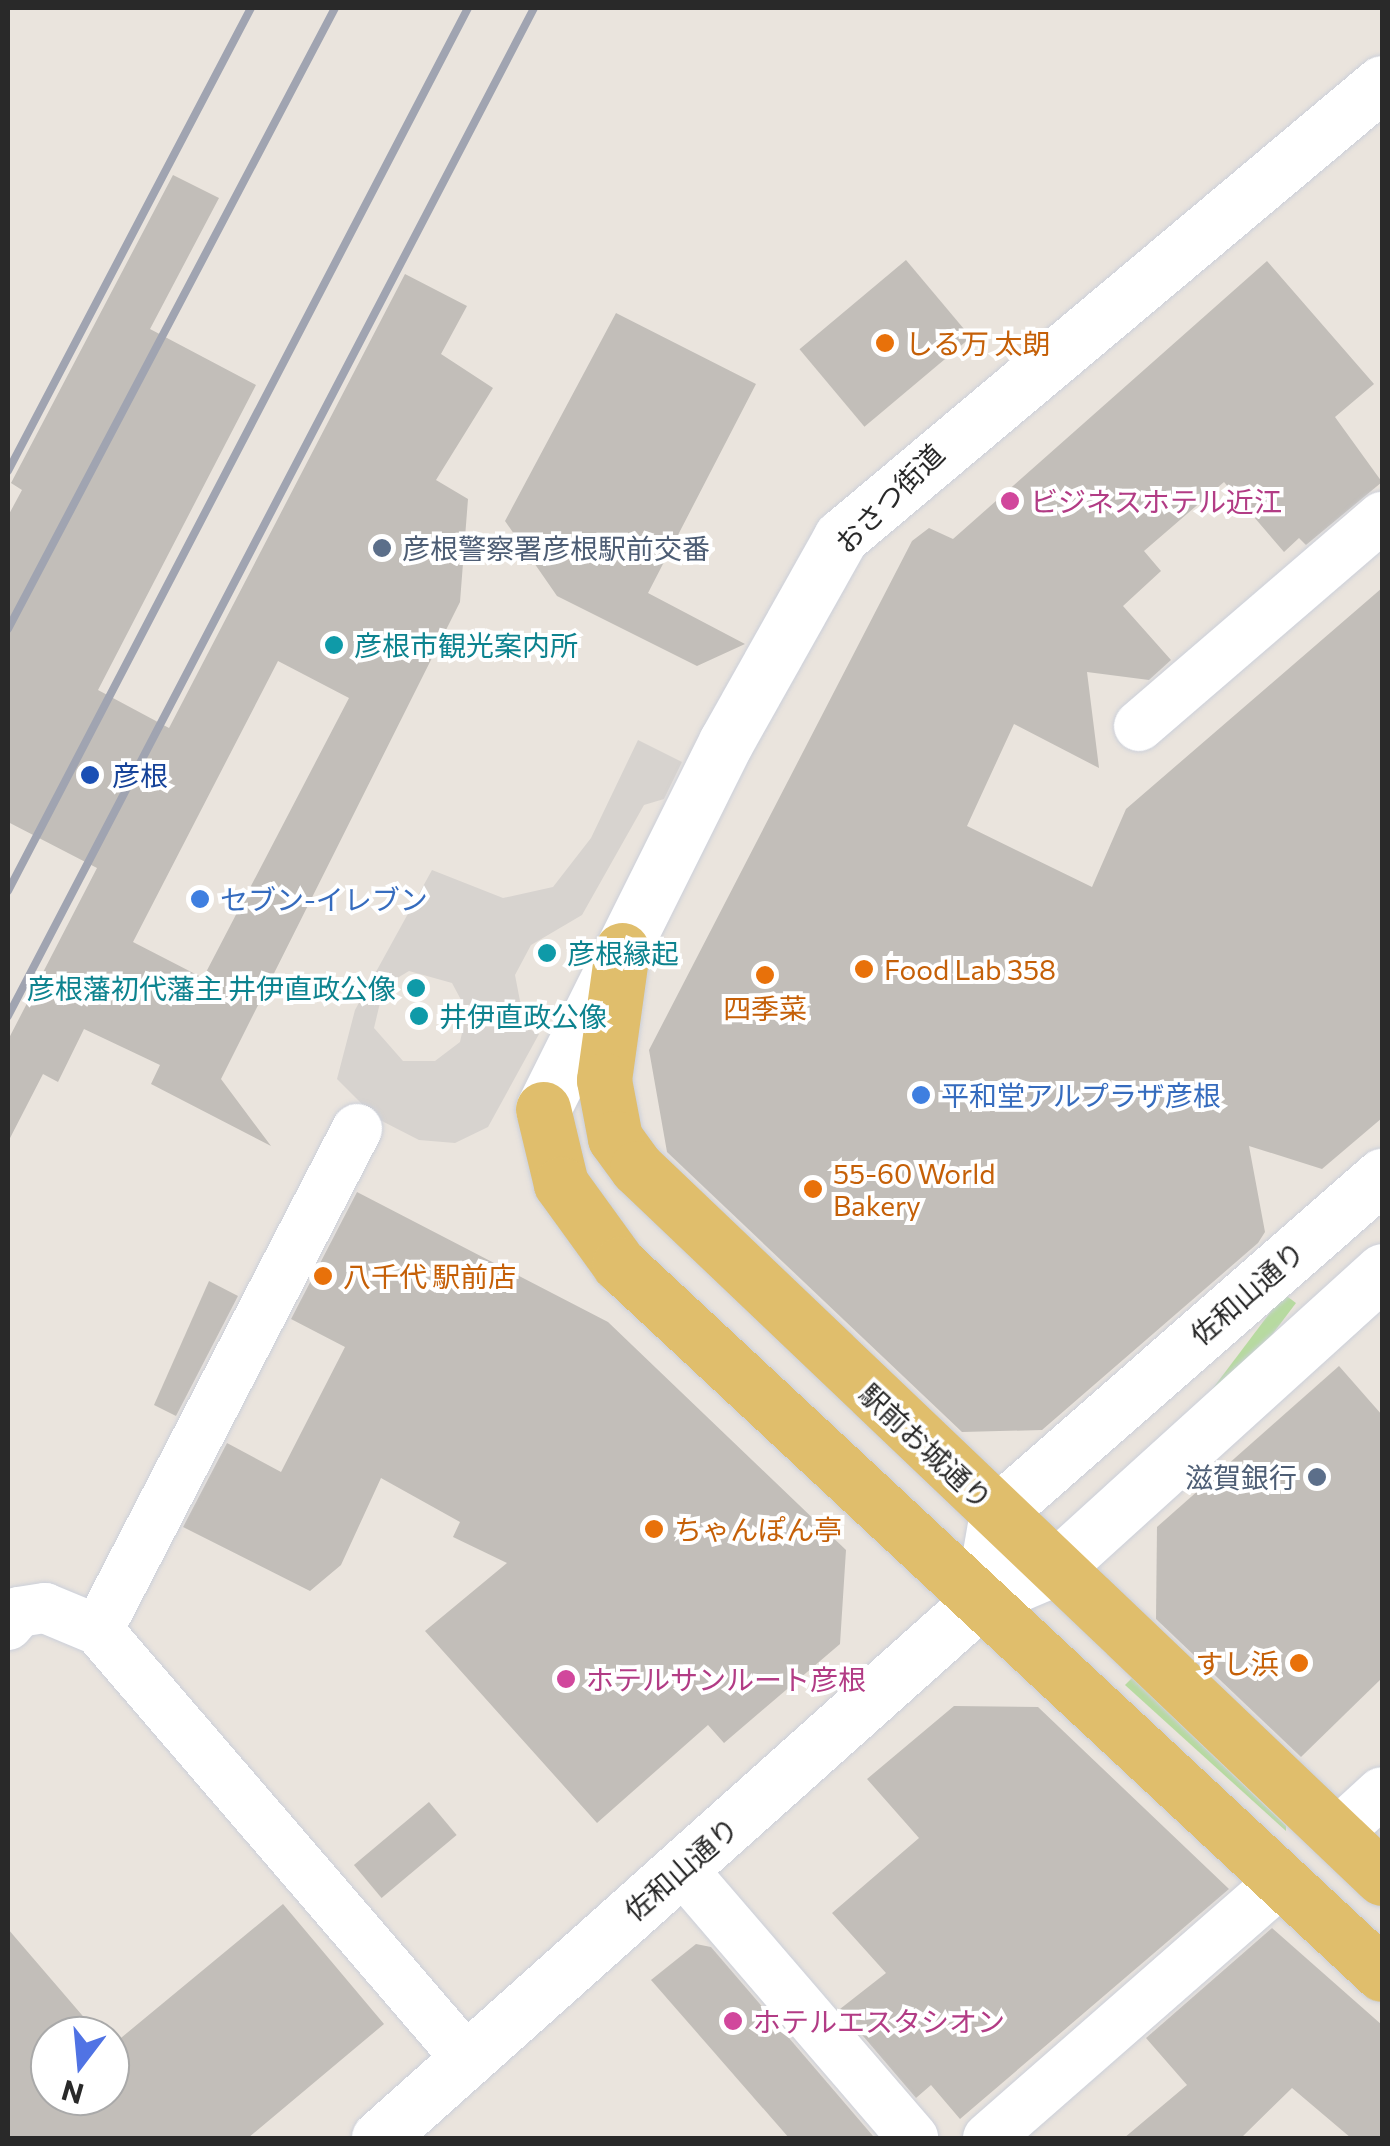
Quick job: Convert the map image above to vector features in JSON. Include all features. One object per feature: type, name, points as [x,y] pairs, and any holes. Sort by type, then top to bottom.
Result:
[{"type":"main road","name":"駅前お城通り","points":[[622,950],[604,1080],[616,1138],[670,1204],[1382,1878]]},
{"type":"main road","points":[[544,1109],[550,1160],[618,1264],[982,1598],[1382,1974]]},
{"type":"street","name":"おさつ街道","points":[[544,1109],[622,950],[842,537],[1382,83]]},
{"type":"street","points":[[1139,726],[1382,517]]},
{"type":"street","points":[[98,1630],[357,1128]]},
{"type":"street","name":"佐和山通り","points":[[997,1513],[1382,1176]]},
{"type":"street","name":"佐和山通り","points":[[379,2138],[982,1598],[1055,1568],[1382,1272]]},
{"type":"street","points":[[982,1598],[997,1513]]},
{"type":"street","points":[[8,1625],[19,1612],[45,1608],[98,1630],[467,2059]]},
{"type":"street","points":[[1336,1834],[1382,1792]]},
{"type":"street","points":[[682,1868],[912,2138]]},
{"type":"street","points":[[988,2138],[1282,1881]]},
{"type":"green space","points":[[1284,1294],[1296,1303],[1177,1460],[1165,1451]]},
{"type":"green space","points":[[1132,1678],[1286,1826],[1286,1831],[1125,1685]]},
{"type":"shaded area","points":[[638,740],[682,762],[664,799],[644,805],[582,915],[531,945],[515,975],[525,1027],[539,1034],[488,1127],[455,1143],[419,1140],[376,1118],[337,1079],[355,1010],[432,870],[503,898],[553,887],[591,838]],"holes":[[[409,971],[452,983],[467,1011],[460,1042],[435,1061],[403,1061],[374,1028],[384,986]]]},
{"type":"building","points":[[173,175],[219,198],[150,329],[256,385],[98,690],[169,728],[405,274],[467,306],[441,354],[493,388],[436,480],[468,499],[460,602],[221,1079],[271,1146],[151,1084],[160,1065],[84,1029],[58,1082],[43,1074],[8,1142],[8,1040],[97,868],[8,822],[8,516],[22,490],[11,483]],"holes":[[[278,661],[349,698],[203,978],[133,942]]]},
{"type":"building","name":"しる万 太朗","points":[[906,260],[971,337],[864,427],[800,349]]},
{"type":"building","points":[[1267,261],[1374,384],[1335,417],[1382,482],[1306,545],[1299,538],[1284,552],[1224,482],[1144,551],[1161,571],[1123,606],[1171,660],[1149,680],[1087,672],[1099,768],[1014,724],[967,826],[1092,887],[1126,809],[1382,588],[1382,1118],[1322,1169],[1249,1146],[1265,1232],[1258,1243],[1042,1430],[962,1432],[667,1152],[649,1050],[912,541],[929,528],[953,539]]},
{"type":"building","points":[[616,313],[756,384],[648,593],[745,644],[697,666],[557,596],[505,521]]},
{"type":"building","points":[[357,1192],[608,1322],[846,1550],[840,1644],[724,1743],[708,1725],[597,1823],[425,1631],[507,1563],[453,1537],[460,1522],[381,1478],[341,1565],[310,1591],[183,1527],[227,1443],[281,1472],[345,1347],[291,1319]]},
{"type":"building","points":[[209,1281],[238,1296],[176,1416],[154,1405]]},
{"type":"building","points":[[1339,1366],[1382,1415],[1382,1678],[1301,1757],[1156,1619],[1157,1527]]},
{"type":"building","points":[[954,1706],[1038,1707],[1229,1889],[960,2119],[931,2085],[916,2098],[840,2009],[886,1973],[832,1913],[919,1838],[867,1779]]},
{"type":"building","points":[[429,1802],[457,1835],[382,1898],[354,1865]]},
{"type":"building","points":[[283,1904],[384,2024],[248,2138],[8,2138],[8,1929],[83,2016],[30,2016],[30,2116],[130,2116],[130,2030]]},
{"type":"building","points":[[1272,1928],[1382,2025],[1382,2138],[1351,2138],[1292,2088],[1241,2138],[1124,2138],[1187,2085],[1146,2038]]},
{"type":"building","name":"ホテルエスタシオン","points":[[696,1944],[711,1947],[873,2136],[789,2138],[651,1980]]},
{"type":"railway","points":[[8,471],[251,8]]},
{"type":"railway","points":[[8,629],[335,8]]},
{"type":"railway","points":[[8,891],[468,8]]},
{"type":"railway","points":[[8,1016],[534,8]]},
{"type":"place","name":"しる万 太朗","points":[[885,343]]},
{"type":"place","name":"ビジネスホテル近江","points":[[1010,501]]},
{"type":"place","name":"彦根警察署彦根駅前交番","points":[[382,548]]},
{"type":"place","name":"彦根市観光案内所","points":[[334,645]]},
{"type":"place","name":"彦根","points":[[90,775]]},
{"type":"place","name":"セブン-イレブン","points":[[200,899]]},
{"type":"place","name":"彦根縁起","points":[[547,953]]},
{"type":"place","name":"Food Lab 358","points":[[864,969]]},
{"type":"place","name":"四季菜","points":[[765,975]]},
{"type":"place","name":"彦根藩初代藩主 井伊直政公像","points":[[416,988]]},
{"type":"place","name":"井伊直政公像","points":[[419,1016]]},
{"type":"place","name":"平和堂アルプラザ彦根","points":[[921,1095]]},
{"type":"place","name":"55-60 World Bakery","points":[[813,1189]]},
{"type":"place","name":"八千代 駅前店","points":[[323,1276]]},
{"type":"place","name":"滋賀銀行","points":[[1317,1477]]},
{"type":"place","name":"ちゃんぽん亭","points":[[654,1529]]},
{"type":"place","name":"すし浜","points":[[1299,1663]]},
{"type":"place","name":"ホテルサンルート彦根","points":[[566,1679]]},
{"type":"place","name":"ホテルエスタシオン","points":[[733,2021]]}]
